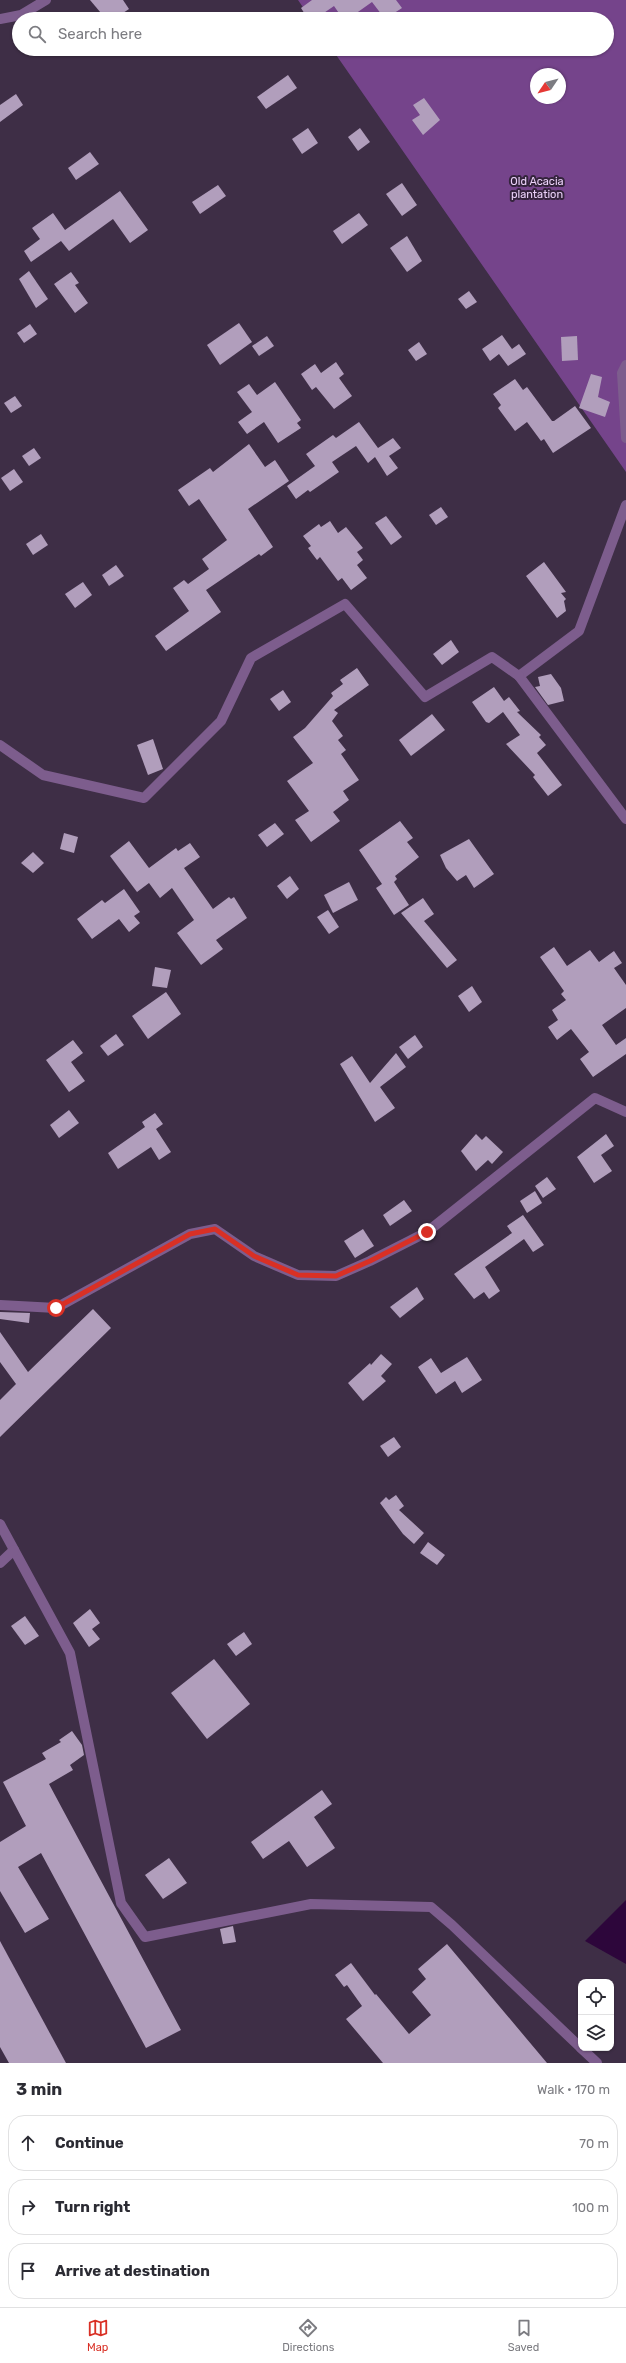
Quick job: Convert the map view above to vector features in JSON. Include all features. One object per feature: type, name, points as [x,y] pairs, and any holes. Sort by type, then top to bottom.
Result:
[{"type":"street","points":[[27,12],[46,0]]},
{"type":"street","points":[[0,19],[12,17]]},
{"type":"street","points":[[626,365],[622,373],[626,438]]},
{"type":"street","points":[[519,676],[580,631],[626,504]]},
{"type":"street","points":[[0,745],[43,775],[144,798],[221,721],[251,658],[345,604],[425,698],[492,657],[519,676],[626,819]]},
{"type":"street","points":[[0,1305],[56,1308],[190,1234],[215,1229],[254,1256],[298,1275],[336,1276],[370,1261],[427,1232],[595,1098],[626,1112]]},
{"type":"street","points":[[0,1524],[70,1653],[122,1903],[145,1937],[311,1904],[431,1907],[452,1925],[578,2045]]},
{"type":"street","points":[[0,1563],[14,1550]]},
{"type":"street","points":[[584,2051],[597,2063]]},
{"type":"green space","name":"Old Acacia plantation","points":[[298,0],[626,0],[626,472],[337,56],[614,56],[614,12],[306,12]]},
{"type":"shaded area","points":[[626,1900],[626,1964],[585,1941]]},
{"type":"building","points":[[90,0],[123,0],[129,9],[124,12],[100,12]]},
{"type":"building","points":[[312,0],[396,0],[402,8],[396,12],[380,12],[372,2],[358,12],[338,12],[334,6],[325,12],[304,12],[301,8]]},
{"type":"building","points":[[288,75],[297,88],[266,109],[257,97]]},
{"type":"building","points":[[16,94],[23,105],[0,122],[0,105]]},
{"type":"building","points":[[424,98],[440,120],[423,135],[412,120],[420,115],[413,105]]},
{"type":"building","points":[[308,128],[318,143],[302,154],[292,139]]},
{"type":"building","points":[[360,128],[370,142],[358,151],[348,137]]},
{"type":"building","points":[[90,152],[99,164],[76,180],[68,168]]},
{"type":"building","points":[[402,183],[417,205],[402,216],[386,194]]},
{"type":"building","points":[[218,185],[226,196],[200,214],[192,202]]},
{"type":"building","points":[[120,191],[148,230],[130,243],[113,219],[69,251],[61,241],[31,262],[24,251],[40,239],[32,228],[53,213],[65,230]]},
{"type":"building","points":[[359,213],[368,225],[342,244],[333,231]]},
{"type":"building","points":[[407,236],[422,261],[407,272],[390,248]]},
{"type":"building","points":[[29,271],[48,299],[36,308],[19,279]]},
{"type":"building","points":[[71,272],[79,283],[75,285],[88,303],[75,313],[54,284]]},
{"type":"building","points":[[469,291],[477,302],[466,309],[458,299]]},
{"type":"building","points":[[239,323],[252,342],[220,365],[207,345]]},
{"type":"building","points":[[30,324],[37,334],[24,343],[17,333]]},
{"type":"building","points":[[502,335],[512,349],[519,344],[526,354],[508,366],[499,354],[490,361],[482,349]]},
{"type":"building","points":[[267,336],[274,346],[259,356],[252,346]]},
{"type":"building","points":[[577,336],[578,360],[562,361],[561,337]]},
{"type":"building","points":[[419,342],[427,354],[416,361],[408,350]]},
{"type":"building","points":[[336,362],[344,374],[339,378],[352,396],[334,409],[316,387],[312,390],[301,374],[315,364],[321,373]]},
{"type":"building","points":[[591,374],[602,377],[598,397],[610,402],[605,417],[579,408]]},
{"type":"building","points":[[515,379],[523,390],[527,387],[552,421],[575,406],[591,428],[553,453],[544,439],[541,441],[527,422],[515,431],[498,408],[501,405],[493,394]]},
{"type":"building","points":[[275,382],[301,420],[297,423],[301,428],[278,443],[264,422],[247,434],[238,422],[252,412],[237,392],[249,384],[257,395]]},
{"type":"building","points":[[15,396],[22,406],[11,413],[4,403]]},
{"type":"building","points":[[359,422],[378,448],[393,438],[401,448],[389,456],[398,468],[387,476],[375,457],[368,463],[356,446],[332,462],[339,472],[310,492],[308,490],[296,499],[287,486],[315,466],[306,454],[333,435],[336,438]]},
{"type":"building","points":[[249,444],[265,467],[275,460],[289,481],[248,509],[273,547],[261,556],[259,554],[206,590],[221,612],[166,651],[155,636],[189,611],[173,588],[184,580],[188,584],[209,569],[202,559],[227,540],[199,499],[189,506],[178,490],[210,468],[213,472]]},
{"type":"building","points":[[34,448],[41,458],[29,466],[22,456]]},
{"type":"building","points":[[14,469],[23,482],[10,491],[1,478]]},
{"type":"building","points":[[441,507],[448,517],[436,525],[429,515]]},
{"type":"building","points":[[386,516],[402,537],[391,545],[375,523]]},
{"type":"building","points":[[330,521],[338,533],[346,527],[363,548],[357,552],[363,560],[357,565],[367,578],[351,590],[342,578],[338,581],[320,557],[317,560],[308,548],[311,546],[303,536],[319,524],[321,527]]},
{"type":"building","points":[[41,534],[48,545],[33,555],[26,544]]},
{"type":"building","points":[[544,562],[566,592],[561,593],[566,599],[564,601],[566,611],[557,618],[526,576]]},
{"type":"building","points":[[116,565],[124,576],[109,586],[102,575]]},
{"type":"building","points":[[83,582],[92,595],[75,608],[65,594]]},
{"type":"building","points":[[451,640],[459,652],[442,665],[433,654]]},
{"type":"building","points":[[357,668],[369,685],[334,710],[338,713],[332,721],[343,736],[338,740],[346,750],[341,754],[359,780],[343,791],[349,800],[333,812],[340,821],[311,842],[295,820],[309,811],[287,781],[313,763],[293,737],[305,728],[333,696],[331,693],[343,684],[340,680]]},
{"type":"building","points":[[551,674],[561,688],[564,701],[548,705],[535,687],[540,686],[538,677]]},
{"type":"building","points":[[494,687],[504,701],[509,697],[520,711],[517,712],[541,735],[539,737],[546,745],[537,753],[562,785],[548,796],[533,777],[535,775],[506,744],[520,735],[503,712],[489,723],[486,722],[472,702]]},
{"type":"building","points":[[283,690],[291,702],[279,711],[270,699]]},
{"type":"building","points":[[432,714],[445,730],[411,756],[399,740]]},
{"type":"building","points":[[153,739],[163,769],[148,775],[137,745]]},
{"type":"building","points":[[400,821],[413,838],[407,842],[419,857],[395,876],[397,879],[394,882],[409,905],[394,915],[376,888],[382,884],[359,850]]},
{"type":"building","points":[[275,823],[284,834],[267,847],[258,835]]},
{"type":"building","points":[[64,833],[78,837],[74,853],[60,849]]},
{"type":"building","points":[[469,839],[494,874],[474,888],[466,875],[457,881],[446,868],[440,855]]},
{"type":"building","points":[[129,841],[149,868],[176,848],[178,851],[190,843],[200,857],[184,868],[213,909],[229,897],[231,899],[234,897],[247,918],[216,940],[223,949],[201,965],[177,933],[194,920],[172,888],[160,898],[149,883],[137,892],[110,856]]},
{"type":"building","points":[[33,852],[44,863],[33,873],[21,863]]},
{"type":"building","points":[[290,876],[299,889],[287,899],[277,886]]},
{"type":"building","points":[[349,882],[358,900],[333,913],[324,895]]},
{"type":"building","points":[[124,889],[140,912],[134,916],[140,923],[129,932],[119,919],[92,939],[77,919],[102,900],[105,903]]},
{"type":"building","points":[[423,898],[434,914],[424,921],[457,960],[447,968],[401,913]]},
{"type":"building","points":[[328,910],[339,927],[329,934],[317,917]]},
{"type":"building","points":[[554,947],[567,966],[590,950],[599,962],[614,951],[622,963],[614,968],[626,985],[626,1008],[602,1025],[616,1045],[626,1038],[626,1054],[593,1077],[580,1059],[589,1052],[571,1029],[557,1040],[548,1027],[558,1020],[552,1010],[566,1000],[561,994],[564,991],[540,957]]},
{"type":"building","points":[[155,967],[171,970],[167,988],[152,986]]},
{"type":"building","points":[[472,986],[482,1002],[469,1012],[458,996]]},
{"type":"building","points":[[166,992],[181,1014],[148,1039],[132,1016]]},
{"type":"building","points":[[116,1034],[124,1045],[108,1056],[100,1046]]},
{"type":"building","points":[[415,1035],[423,1047],[408,1059],[399,1047]]},
{"type":"building","points":[[73,1040],[83,1053],[71,1062],[85,1081],[69,1092],[46,1060]]},
{"type":"building","points":[[396,1053],[406,1067],[380,1087],[395,1108],[375,1122],[340,1064],[352,1056],[370,1083]]},
{"type":"building","points":[[69,1110],[79,1123],[59,1138],[50,1125]]},
{"type":"building","points":[[155,1113],[163,1124],[156,1129],[171,1152],[159,1160],[151,1147],[118,1169],[108,1153],[145,1127],[142,1122]]},
{"type":"building","points":[[476,1134],[482,1140],[486,1136],[503,1152],[492,1164],[488,1160],[476,1171],[461,1151]]},
{"type":"building","points":[[606,1134],[614,1146],[601,1155],[612,1171],[594,1183],[577,1157]]},
{"type":"building","points":[[547,1177],[556,1189],[543,1198],[535,1186]]},
{"type":"building","points":[[535,1191],[542,1203],[527,1213],[520,1201]]},
{"type":"building","points":[[404,1200],[412,1211],[390,1226],[383,1215]]},
{"type":"building","points":[[523,1215],[544,1245],[533,1252],[524,1239],[485,1267],[500,1291],[489,1299],[484,1292],[474,1299],[454,1274],[512,1233],[507,1226]]},
{"type":"building","points":[[363,1229],[374,1246],[355,1258],[344,1241]]},
{"type":"building","points":[[417,1287],[424,1299],[400,1318],[390,1307]]},
{"type":"building","points":[[93,1309],[111,1328],[0,1437],[0,1400],[16,1384],[0,1362],[0,1332],[28,1372]]},
{"type":"building","points":[[0,1312],[30,1313],[29,1323],[0,1319]]},
{"type":"building","points":[[381,1354],[392,1364],[381,1376],[386,1381],[363,1401],[348,1383],[370,1363],[371,1365]]},
{"type":"building","points":[[467,1357],[482,1380],[462,1393],[455,1381],[436,1394],[418,1367],[431,1358],[441,1373]]},
{"type":"building","points":[[394,1437],[401,1447],[388,1457],[380,1446]]},
{"type":"building","points":[[396,1495],[404,1506],[399,1510],[424,1533],[414,1544],[403,1534],[380,1503],[386,1497],[389,1500]]},
{"type":"building","points":[[428,1542],[445,1555],[437,1565],[420,1553]]},
{"type":"building","points":[[90,1609],[100,1623],[92,1629],[100,1639],[89,1647],[73,1623]]},
{"type":"building","points":[[25,1616],[39,1636],[25,1645],[11,1626]]},
{"type":"building","points":[[244,1632],[252,1644],[236,1656],[227,1644]]},
{"type":"building","points":[[214,1659],[250,1704],[207,1739],[171,1693]]},
{"type":"building","points":[[72,1731],[82,1745],[84,1755],[70,1765],[73,1770],[49,1784],[181,2030],[146,2048],[41,1853],[18,1867],[49,1919],[25,1933],[0,1891],[0,1842],[26,1826],[3,1782],[46,1759],[42,1753],[61,1742],[59,1740]]},
{"type":"building","points":[[322,1790],[332,1804],[314,1817],[335,1848],[307,1867],[289,1841],[263,1859],[251,1842]]},
{"type":"building","points":[[169,1858],[187,1883],[163,1899],[145,1875]]},
{"type":"building","points":[[233,1926],[236,1942],[223,1944],[220,1929]]},
{"type":"building","points":[[0,1941],[66,2063],[9,2063],[0,2047]]},
{"type":"building","points":[[447,1944],[547,2063],[383,2063],[346,2019],[362,2006],[347,1985],[344,1987],[335,1975],[351,1963],[375,1995],[376,1994],[409,2034],[431,2015],[412,1992],[426,1979],[418,1969]]},
{"type":"route","points":[[56,1308],[190,1234],[215,1229],[254,1256],[298,1275],[336,1276],[370,1261],[427,1232]]}]
